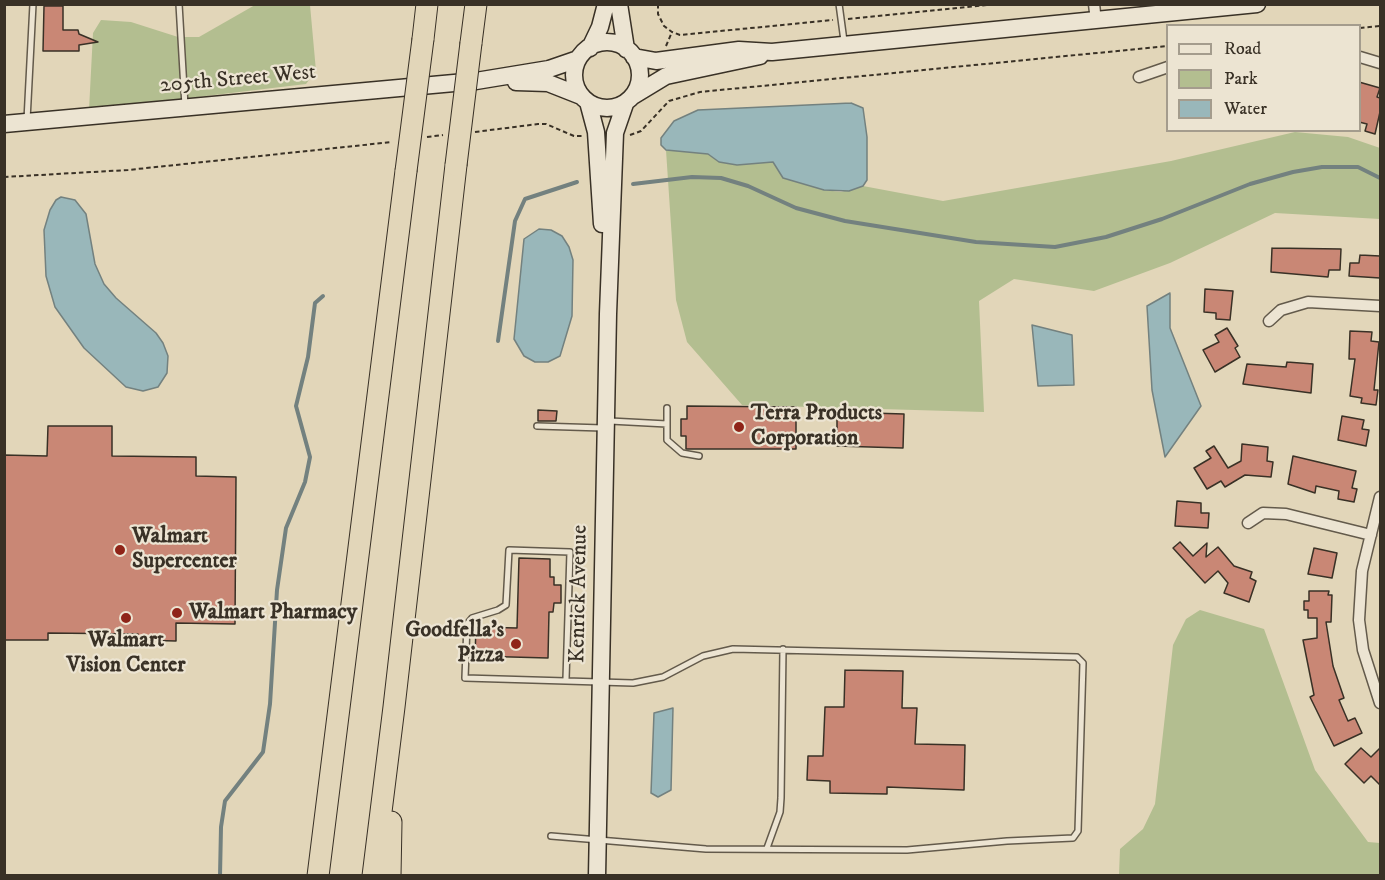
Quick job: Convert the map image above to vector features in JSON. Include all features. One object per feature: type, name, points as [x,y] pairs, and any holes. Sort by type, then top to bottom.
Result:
[{"type":"highway","points":[[318,876],[427,4]]},
{"type":"highway","points":[[372,876],[394,708],[476,4]]},
{"type":"highway","points":[[390,876],[394,708]]},
{"type":"street","points":[[606,4],[600,27],[584,53],[574,78],[584,99],[606,108],[629,100],[666,76],[742,62],[772,52]]},
{"type":"street","points":[[619,4],[630,53],[640,70],[640,79],[629,100]]},
{"type":"street","points":[[584,53],[603,43],[613,43],[630,53],[656,61],[739,50],[772,52],[845,45],[1095,13],[1257,4]]},
{"type":"street","name":"205th Street West","points":[[4,124],[476,81],[549,69],[584,53]]},
{"type":"street","points":[[1361,58],[1380,63]]},
{"type":"street","points":[[1139,76],[1166,67]]},
{"type":"street","name":"205th Street West","points":[[476,81],[548,83],[584,99]]},
{"type":"street","name":"Kenrick Avenue","points":[[584,99],[596,132],[608,314]]},
{"type":"street","name":"Kenrick Avenue","points":[[597,876],[605,424],[615,133],[629,100]]},
{"type":"street","points":[[1269,321],[1281,310],[1308,302],[1380,306]]},
{"type":"street","points":[[1380,497],[1362,571],[1359,620],[1363,650],[1380,704]]},
{"type":"street","points":[[1248,523],[1263,513],[1286,514],[1371,535]]},
{"type":"lane","points":[[27,122],[33,4]]},
{"type":"lane","points":[[179,4],[185,107]]},
{"type":"lane","points":[[839,4],[845,45]]},
{"type":"lane","points":[[667,408],[667,440],[682,453],[699,456]]},
{"type":"lane","points":[[537,426],[667,424]]},
{"type":"lane","points":[[551,836],[706,849],[767,848],[812,851],[907,850],[1073,838],[1078,831],[1083,663],[1077,657],[732,649],[703,656],[663,677],[633,683],[601,680],[566,680],[465,678],[467,624],[471,618],[498,610],[506,604],[509,550],[570,552],[566,680]]},
{"type":"lane","points":[[767,848],[780,812],[783,649]]},
{"type":"path","points":[[658,4],[658,14],[664,26],[681,35],[997,4]]},
{"type":"path","points":[[1361,28],[1380,26]]},
{"type":"green space","points":[[255,5],[310,5],[316,71],[306,84],[89,110],[93,33],[101,20],[131,22],[178,37],[199,37]]},
{"type":"green space","points":[[1295,132],[1348,137],[1380,148],[1380,219],[1275,213],[1170,263],[1094,291],[1014,279],[979,301],[984,412],[742,405],[687,342],[676,300],[666,150],[708,154],[719,162],[737,165],[773,162],[783,178],[824,190],[841,192],[863,186],[943,201],[1171,161]]},
{"type":"green space","points":[[1200,610],[1264,629],[1315,770],[1368,842],[1380,843],[1380,875],[1119,875],[1120,849],[1143,829],[1155,804],[1173,645],[1186,619]]},
{"type":"water","points":[[851,103],[863,108],[867,137],[867,180],[863,186],[849,191],[824,190],[783,178],[773,162],[737,165],[719,162],[708,154],[666,150],[661,145],[661,138],[674,121],[698,110]]},
{"type":"water","points":[[61,197],[75,200],[86,214],[95,264],[104,284],[116,298],[156,333],[163,343],[168,356],[167,373],[158,387],[143,391],[126,387],[84,348],[55,307],[46,276],[44,230],[50,210],[56,200]]},
{"type":"water","points":[[539,229],[551,230],[562,236],[573,260],[572,316],[560,356],[548,362],[535,362],[524,356],[514,339],[524,239]]},
{"type":"water","points":[[1170,293],[1170,328],[1201,406],[1165,457],[1152,390],[1147,306]]},
{"type":"water","points":[[1032,325],[1072,335],[1074,385],[1038,386]]},
{"type":"water","points":[[673,708],[671,790],[658,797],[651,793],[654,713]]},
{"type":"building","points":[[44,6],[63,6],[63,30],[78,30],[79,34],[98,42],[79,45],[79,51],[43,51]]},
{"type":"building","points":[[1361,83],[1380,88],[1377,97],[1380,98],[1380,112],[1375,134],[1365,131],[1367,124],[1361,122]]},
{"type":"building","points":[[1272,248],[1341,249],[1340,270],[1329,270],[1328,277],[1271,272]]},
{"type":"building","points":[[1360,255],[1380,256],[1380,278],[1349,276],[1350,263],[1359,263]]},
{"type":"building","points":[[1205,289],[1233,291],[1230,320],[1216,319],[1216,313],[1204,312]]},
{"type":"building","points":[[1227,328],[1238,346],[1235,348],[1240,357],[1215,372],[1203,350],[1219,342],[1215,335]]},
{"type":"building","points":[[1350,331],[1372,332],[1371,341],[1379,342],[1374,390],[1378,390],[1376,405],[1361,403],[1362,398],[1350,396],[1355,359],[1349,359]]},
{"type":"building","points":[[1287,362],[1313,364],[1311,393],[1243,384],[1247,364],[1286,367]]},
{"type":"building","name":"Terra Products Corporation","points":[[687,406],[796,407],[796,449],[686,449],[686,436],[681,436],[681,419],[687,419]]},
{"type":"building","points":[[538,410],[557,411],[556,421],[538,421]]},
{"type":"building","points":[[837,412],[904,414],[903,448],[837,446]]},
{"type":"building","points":[[1342,416],[1364,420],[1362,429],[1369,430],[1366,446],[1338,440]]},
{"type":"building","name":"Walmart Supercenter","points":[[48,426],[112,426],[112,456],[196,457],[196,476],[236,477],[235,624],[176,623],[176,641],[138,640],[138,634],[48,633],[48,640],[5,640],[4,455],[47,456]]},
{"type":"building","points":[[1242,444],[1268,447],[1267,461],[1273,462],[1271,477],[1245,475],[1225,487],[1221,481],[1207,489],[1194,468],[1211,458],[1206,451],[1214,446],[1228,468],[1241,461]]},
{"type":"building","points":[[1293,456],[1356,471],[1352,488],[1357,489],[1354,502],[1338,499],[1339,491],[1316,486],[1315,493],[1288,484]]},
{"type":"building","points":[[1177,501],[1201,503],[1201,513],[1209,513],[1208,528],[1175,526]]},
{"type":"building","points":[[1180,542],[1193,556],[1207,543],[1206,557],[1218,547],[1234,566],[1252,572],[1250,578],[1256,581],[1249,602],[1224,593],[1228,583],[1218,571],[1205,583],[1173,548]]},
{"type":"building","points":[[1314,548],[1337,553],[1332,578],[1308,574]]},
{"type":"building","points":[[519,558],[550,559],[550,577],[554,577],[554,585],[561,585],[561,603],[554,603],[553,612],[549,612],[548,658],[475,656],[476,627],[517,628]]},
{"type":"building","points":[[1309,591],[1329,591],[1328,595],[1332,595],[1331,622],[1326,622],[1333,666],[1344,698],[1339,700],[1348,721],[1355,718],[1362,733],[1334,746],[1310,697],[1314,695],[1303,640],[1317,638],[1317,618],[1308,618],[1308,610],[1304,610],[1304,601],[1309,601]]},
{"type":"building","points":[[845,670],[903,671],[902,708],[917,708],[915,744],[965,745],[964,790],[887,787],[887,794],[830,793],[830,781],[807,780],[808,756],[823,756],[825,707],[844,707]]},
{"type":"building","points":[[1361,748],[1371,757],[1380,748],[1380,785],[1371,776],[1364,783],[1345,764]]},
{"type":"waterway","points":[[633,184],[692,177],[721,178],[748,186],[796,208],[845,221],[976,242],[1055,247],[1106,237],[1162,219],[1250,184],[1293,172],[1322,167],[1358,167],[1380,178]]},
{"type":"waterway","points":[[498,341],[515,221],[525,199],[577,182]]},
{"type":"waterway","points":[[220,876],[221,827],[225,801],[263,752],[270,704],[277,590],[286,528],[305,482],[310,457],[296,406],[308,357],[315,303],[323,296]]},
{"type":"place","name":"Terra Products Corporation","points":[[739,427]]},
{"type":"place","name":"Walmart Supercenter","points":[[120,550]]},
{"type":"place","name":"Walmart Pharmacy","points":[[177,613]]},
{"type":"place","name":"Walmart Vision Center","points":[[126,618]]},
{"type":"place","name":"Goodfella's Pizza","points":[[516,644]]}]
